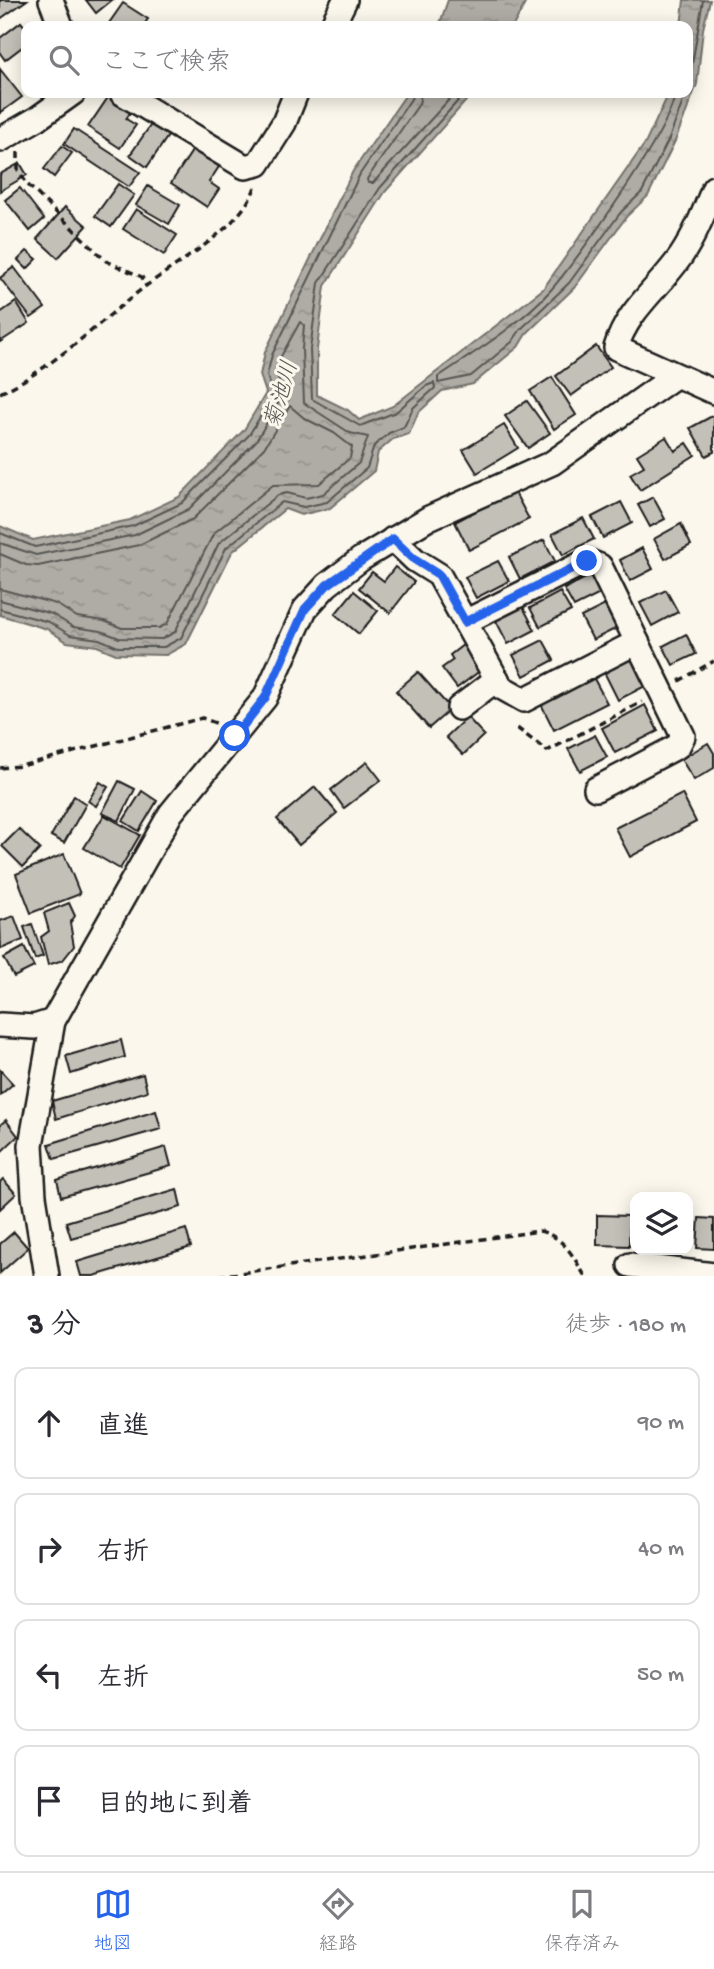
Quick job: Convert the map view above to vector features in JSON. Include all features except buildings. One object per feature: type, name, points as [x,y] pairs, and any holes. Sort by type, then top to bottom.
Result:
[{"type":"street","points":[[334,21],[345,0]]},
{"type":"street","points":[[7,136],[65,98]]},
{"type":"street","points":[[130,98],[245,167],[258,164],[284,123],[294,98]]},
{"type":"street","points":[[714,188],[698,227],[680,256],[621,329],[616,348],[714,392]]},
{"type":"street","points":[[47,1276],[34,1196],[31,1145],[52,1021],[171,813],[265,698],[305,609],[327,585],[393,539],[429,518],[552,463],[675,376]]},
{"type":"street","points":[[393,539],[415,560],[439,575],[501,687],[524,700],[637,642]]},
{"type":"street","points":[[465,622],[587,561],[600,565],[683,736],[678,746],[596,789]]},
{"type":"street","points":[[459,708],[497,679]]},
{"type":"street","points":[[1,1027],[34,1027],[52,1021]]},
{"type":"street","points":[[630,1265],[714,1275]]},
{"type":"path","points":[[7,136],[18,140],[18,170],[27,184],[106,261],[142,277],[146,286]]},
{"type":"path","points":[[0,393],[64,353],[146,286],[213,237],[240,213],[255,189],[258,164]]},
{"type":"path","points":[[517,728],[547,751],[661,692],[714,661]]},
{"type":"path","points":[[0,768],[20,766],[202,718],[235,736]]},
{"type":"path","points":[[218,1276],[540,1231],[555,1235],[566,1243],[585,1276]]},
{"type":"water","points":[[448,0],[527,0],[516,21],[441,21]]},
{"type":"water","points":[[684,0],[710,0],[693,94],[693,21],[682,21]]},
{"type":"water","name":"菊池川","points":[[404,98],[469,98],[385,192],[325,286],[317,349],[317,395],[348,410],[359,420],[393,406],[543,289],[646,142],[667,98],[692,98],[675,141],[648,196],[627,216],[574,288],[526,334],[518,347],[473,384],[442,391],[418,413],[409,434],[393,439],[378,452],[374,471],[330,508],[301,515],[285,509],[232,552],[186,644],[166,655],[116,654],[97,646],[67,642],[47,629],[0,615],[0,526],[33,540],[130,520],[179,497],[244,430],[266,393],[260,375],[265,352],[353,171]]},
{"type":"route","points":[[235,736],[265,698],[305,609],[327,585],[393,539],[415,560],[439,575],[465,622],[587,561]]}]
